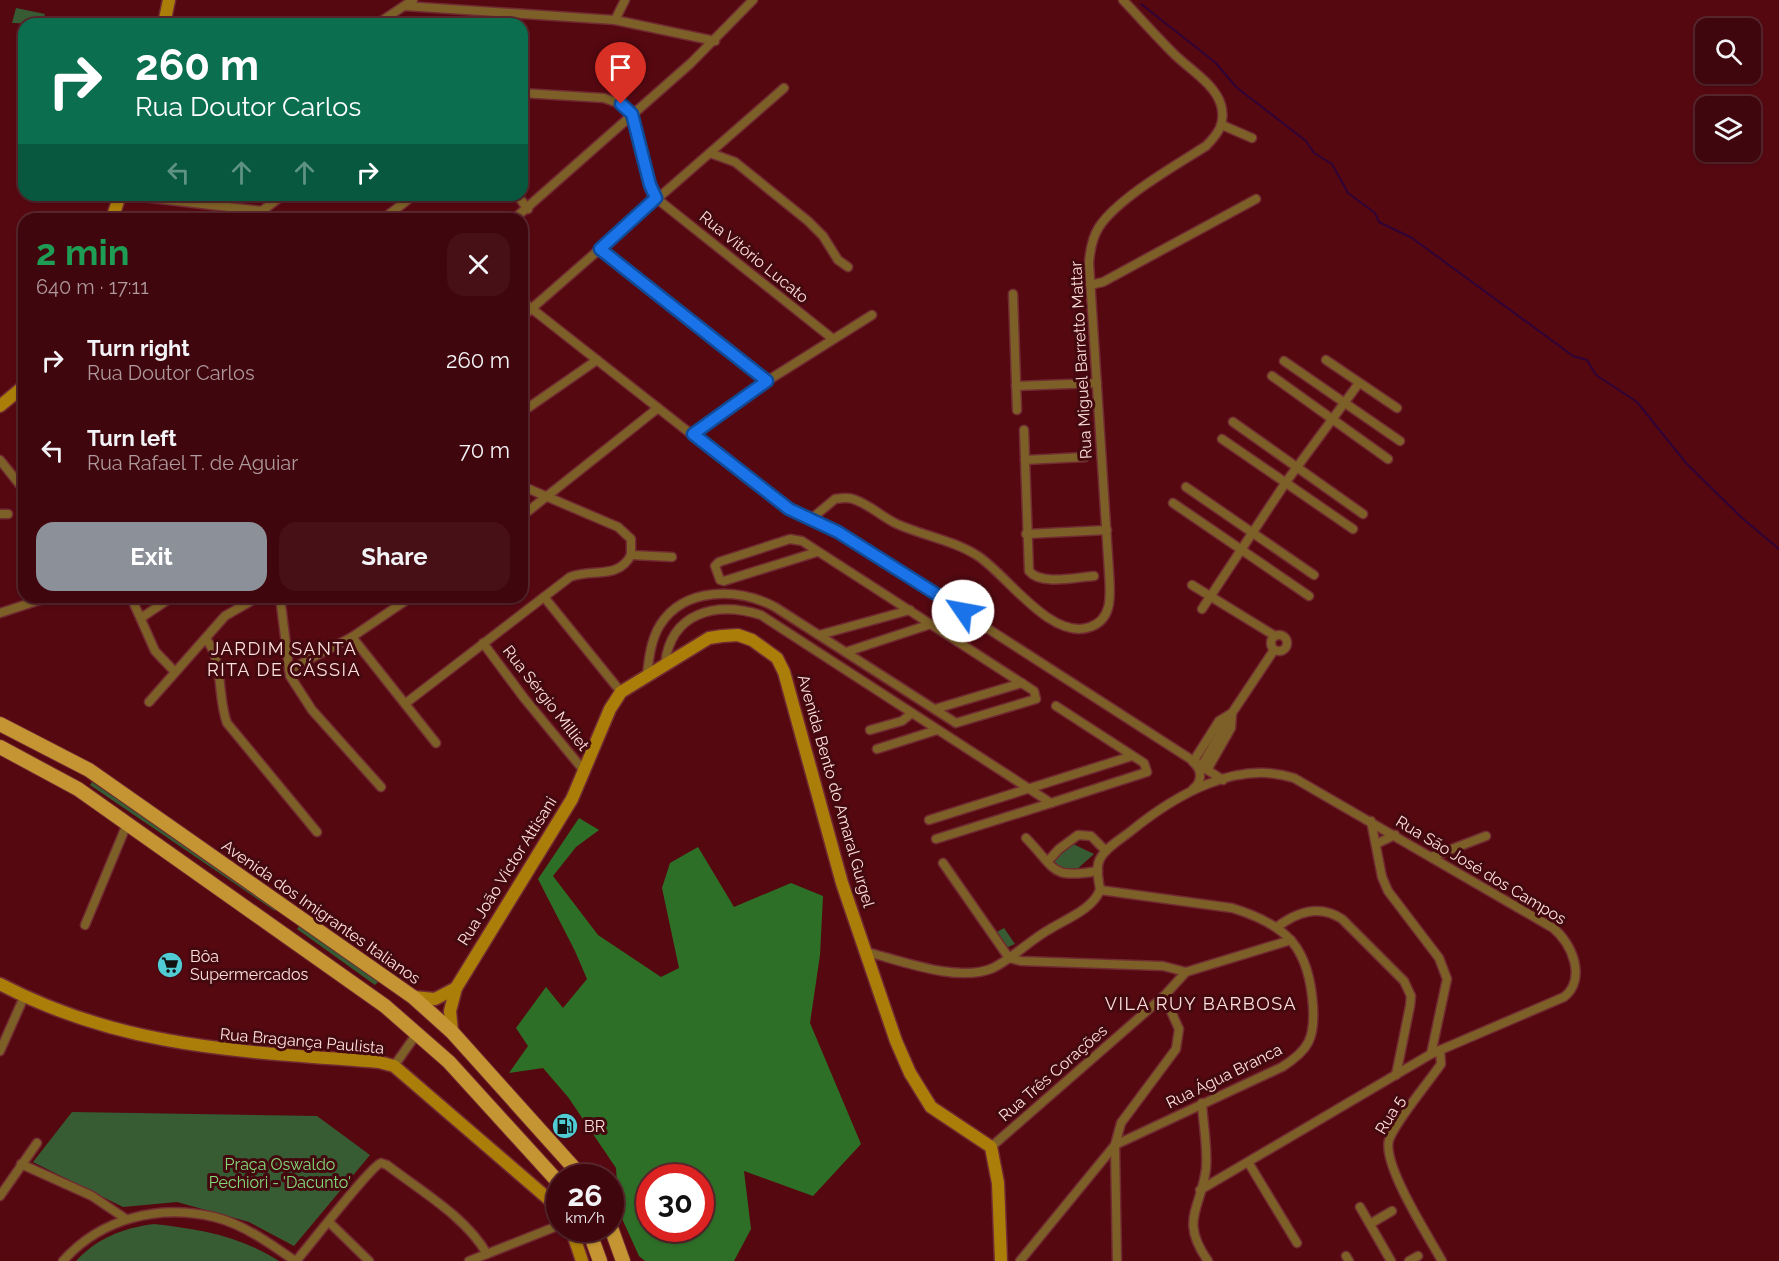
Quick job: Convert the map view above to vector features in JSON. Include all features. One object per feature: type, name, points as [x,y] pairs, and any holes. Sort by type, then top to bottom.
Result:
[{"type":"main road","name":"Avenida dos Imigrantes Italianos","points":[[0,724],[89,770],[413,997],[452,1032],[570,1164]]},
{"type":"main road","points":[[0,747],[78,789],[385,1006],[418,1032],[449,1062],[546,1169]]},
{"type":"main road","points":[[78,789],[87,779],[102,779]]},
{"type":"main road","points":[[273,925],[282,921],[287,910]]},
{"type":"main road","points":[[385,1006],[386,996],[389,993],[413,997]]},
{"type":"main road","points":[[593,1242],[600,1261]]},
{"type":"main road","points":[[616,1242],[623,1261]]},
{"type":"street","points":[[165,18],[169,0]]},
{"type":"street","points":[[385,18],[405,3],[413,0]]},
{"type":"street","points":[[428,0],[440,9]]},
{"type":"street","points":[[615,20],[625,0]]},
{"type":"street","points":[[522,213],[715,41],[753,0]]},
{"type":"street","points":[[1123,0],[1176,57],[1214,91],[1222,107],[1222,126],[1252,138]]},
{"type":"street","points":[[405,3],[440,9],[615,20],[715,41]]},
{"type":"street","points":[[511,18],[516,14]]},
{"type":"street","points":[[528,311],[784,88]]},
{"type":"street","points":[[528,93],[604,98],[615,101],[632,114],[650,185],[656,198]]},
{"type":"street","name":"Rua Miguel Barretto Mattar","points":[[812,519],[835,499],[854,499],[897,524],[964,548],[981,558],[1039,610],[1061,626],[1071,629],[1096,625],[1108,612],[1110,599],[1090,285],[1090,249],[1103,222],[1125,202],[1206,146],[1222,126]]},
{"type":"street","points":[[710,153],[735,162],[808,221],[823,236],[838,260],[848,267]]},
{"type":"street","name":"Rua Vitório Lucato","points":[[656,198],[833,339]]},
{"type":"street","points":[[1090,285],[1103,282],[1256,199]]},
{"type":"street","points":[[175,201],[262,211]]},
{"type":"street","points":[[259,213],[275,201]]},
{"type":"street","points":[[391,213],[406,201]]},
{"type":"street","points":[[522,201],[528,208]]},
{"type":"street","points":[[600,249],[767,381]]},
{"type":"street","points":[[1012,294],[1017,410]]},
{"type":"street","points":[[528,306],[776,500],[838,532],[896,568],[1222,780]]},
{"type":"street","points":[[693,434],[767,381],[872,315]]},
{"type":"street","points":[[528,408],[597,360]]},
{"type":"street","points":[[1326,360],[1397,408]]},
{"type":"street","points":[[1284,361],[1400,441]]},
{"type":"street","points":[[1272,376],[1388,459]]},
{"type":"street","points":[[1203,609],[1239,550],[1359,383]]},
{"type":"street","points":[[1016,386],[1097,384]]},
{"type":"street","points":[[0,406],[18,391]]},
{"type":"street","points":[[528,511],[658,408]]},
{"type":"street","points":[[1233,422],[1363,514]]},
{"type":"street","points":[[1024,430],[1027,565],[1032,575],[1044,578],[1094,576]]},
{"type":"street","points":[[1222,439],[1353,529]]},
{"type":"street","points":[[1025,460],[1085,457]]},
{"type":"street","points":[[0,460],[18,482]]},
{"type":"street","points":[[1186,487],[1314,575]]},
{"type":"street","points":[[406,703],[544,597],[579,573],[619,569],[626,565],[631,555],[631,539],[618,527],[528,489]]},
{"type":"street","points":[[1173,503],[1308,596]]},
{"type":"street","points":[[1026,534],[1107,530]]},
{"type":"street","points":[[647,675],[654,638],[662,623],[689,601],[725,593],[758,598],[959,723],[1035,700],[1036,694],[1022,683],[910,610],[817,552],[792,539],[719,562],[715,566],[720,580],[724,581],[817,552]]},
{"type":"street","points":[[631,555],[672,557]]},
{"type":"street","points":[[1192,585],[1275,636],[1282,635],[1288,644],[1282,652],[1274,650]]},
{"type":"street","points":[[544,597],[621,692]]},
{"type":"street","points":[[0,614],[32,603]]},
{"type":"street","points":[[134,603],[155,651],[175,672]]},
{"type":"street","points":[[141,618],[163,603]]},
{"type":"street","points":[[149,702],[225,616],[248,603]]},
{"type":"street","points":[[281,603],[289,670],[312,710],[381,788]]},
{"type":"street","points":[[289,670],[352,637],[402,603]]},
{"type":"street","points":[[665,664],[672,636],[693,618],[718,609],[746,610],[761,615],[1051,803]]},
{"type":"street","points":[[819,635],[910,610]]},
{"type":"street","points":[[846,652],[932,624]]},
{"type":"street","name":"Avenida Bento do Amaral Gurgel","points":[[585,772],[610,709],[621,692],[665,664],[709,638],[738,635],[752,640],[777,658],[790,690],[842,884],[896,1041],[932,1107],[992,1147]]},
{"type":"street","points":[[1274,650],[1271,643],[1275,636]]},
{"type":"street","points":[[352,637],[436,743]]},
{"type":"street","points":[[206,639],[215,654],[221,702],[227,723],[317,832]]},
{"type":"street","name":"Rua Sérgio Milliet","points":[[483,644],[585,772]]},
{"type":"street","points":[[1190,792],[1200,781],[1200,766],[1219,721],[1232,713],[1274,650]]},
{"type":"street","points":[[935,709],[1022,683]]},
{"type":"street","points":[[936,839],[1146,773],[1146,765],[1056,706]]},
{"type":"street","points":[[870,730],[902,721],[912,713]]},
{"type":"street","points":[[1200,766],[1231,728],[1232,713]]},
{"type":"street","points":[[877,749],[937,730]]},
{"type":"street","points":[[929,820],[1132,756]]},
{"type":"street","name":"Rua João Victor Attisani","points":[[456,988],[572,799],[585,772]]},
{"type":"street","name":"Rua São José dos Campos","points":[[1098,871],[1101,856],[1164,805],[1222,780],[1248,774],[1280,773],[1294,778],[1371,821],[1553,928],[1569,944],[1574,960],[1574,986],[1564,998],[1436,1052],[1200,1190]]},
{"type":"street","name":"Rua 5","points":[[1371,821],[1388,891],[1439,958],[1447,979],[1436,1052],[1441,1064],[1393,1132],[1387,1151],[1392,1170],[1442,1261]]},
{"type":"street","points":[[85,925],[127,824]]},
{"type":"street","points":[[1048,861],[1059,849],[1078,835],[1091,836],[1106,851]]},
{"type":"street","points":[[1376,844],[1395,835]]},
{"type":"street","points":[[1431,857],[1486,836]]},
{"type":"street","points":[[867,952],[966,974],[983,972],[1090,904],[1100,890],[1098,871],[1064,875],[1054,870],[1026,838]]},
{"type":"street","points":[[942,863],[1009,957],[1021,961],[1163,966],[1186,972],[1291,940]]},
{"type":"street","name":"Rua Água Branca","points":[[1020,1261],[1115,1145],[1282,1067],[1299,1056],[1308,1046],[1313,1030],[1311,977],[1301,953],[1277,927],[1252,914],[1232,908],[1100,890]]},
{"type":"street","points":[[1277,927],[1297,914],[1318,910],[1332,912],[1342,919],[1404,981],[1411,996],[1396,1075]]},
{"type":"street","name":"Rua Três Corações","points":[[992,1147],[1164,996],[1186,972]]},
{"type":"street","name":"Rua Bragança Paulista","points":[[0,984],[73,1018],[144,1038],[203,1048],[379,1062],[394,1066],[546,1197]]},
{"type":"street","points":[[413,997],[435,999],[456,988]]},
{"type":"street","points":[[452,1032],[450,1011],[456,988]]},
{"type":"street","points":[[1117,1261],[1115,1145],[1121,1123],[1176,1049],[1179,1029],[1164,996]]},
{"type":"street","points":[[0,1051],[24,997]]},
{"type":"street","points":[[394,1066],[418,1032]]},
{"type":"street","points":[[1202,1103],[1206,1168],[1195,1204],[1193,1232],[1208,1261]]},
{"type":"street","points":[[0,1196],[37,1143]]},
{"type":"street","points":[[992,1147],[998,1183],[1001,1261]]},
{"type":"street","points":[[1248,1162],[1297,1243]]},
{"type":"street","points":[[21,1164],[92,1196],[126,1219]]},
{"type":"street","points":[[63,1261],[96,1232],[126,1219],[146,1215],[192,1214],[214,1218],[252,1234],[296,1261],[375,1165],[387,1165],[448,1212],[479,1241],[487,1254]]},
{"type":"street","points":[[1206,1168],[1220,1175],[1231,1173]]},
{"type":"street","points":[[1360,1207],[1391,1261]]},
{"type":"street","points":[[1370,1224],[1392,1211]]},
{"type":"street","points":[[330,1222],[369,1261]]},
{"type":"street","points":[[469,1261],[546,1231]]},
{"type":"street","points":[[576,1242],[582,1261]]},
{"type":"street","points":[[1409,1261],[1418,1257]]},
{"type":"green space","points":[[16,8],[45,14],[44,18],[18,18],[18,23],[12,23]]},
{"type":"green space","points":[[92,782],[278,908],[275,911],[90,785]]},
{"type":"green space","points":[[579,818],[599,830],[576,847],[553,876],[598,935],[661,977],[679,968],[662,888],[670,863],[698,847],[734,907],[791,883],[823,896],[820,955],[810,1023],[861,1144],[813,1196],[744,1171],[751,1229],[734,1261],[645,1261],[639,1256],[624,1223],[624,1164],[613,1164],[568,1097],[543,1068],[509,1073],[528,1046],[516,1028],[546,987],[563,1008],[587,979],[538,879]]},
{"type":"green space","points":[[1073,844],[1094,854],[1075,871],[1067,872],[1053,861]]},
{"type":"green space","points":[[300,925],[380,980],[375,985],[297,929]]},
{"type":"green space","points":[[1004,928],[1015,944],[1001,950],[988,937]]},
{"type":"green space","name":"Praça Oswaldo Pechiori - 'Dacunto'","points":[[72,1112],[317,1116],[370,1155],[294,1246],[249,1222],[177,1202],[123,1207],[33,1162]]},
{"type":"green space","points":[[154,1224],[219,1235],[249,1245],[279,1261],[76,1261],[93,1246],[111,1235]]},
{"type":"waterway","points":[[1141,4],[1216,63],[1236,87],[1306,141],[1314,153],[1332,164],[1348,193],[1375,213],[1379,222],[1412,238],[1573,356],[1587,360],[1596,375],[1637,402],[1686,463],[1742,518],[1779,549]]},
{"type":"place","name":"Bôa Supermercados","points":[[170,965]]},
{"type":"place","name":"BR","points":[[565,1126]]},
{"type":"district","name":"JARDIM SANTA RITA DE CÁSSIA","points":[[284,658]]},
{"type":"district","name":"VILA RUY BARBOSA","points":[[1201,1003]]},
{"type":"route","points":[[621,104],[632,114],[650,185],[656,198],[600,249],[767,381],[693,434],[789,509],[838,532],[963,611]]}]
